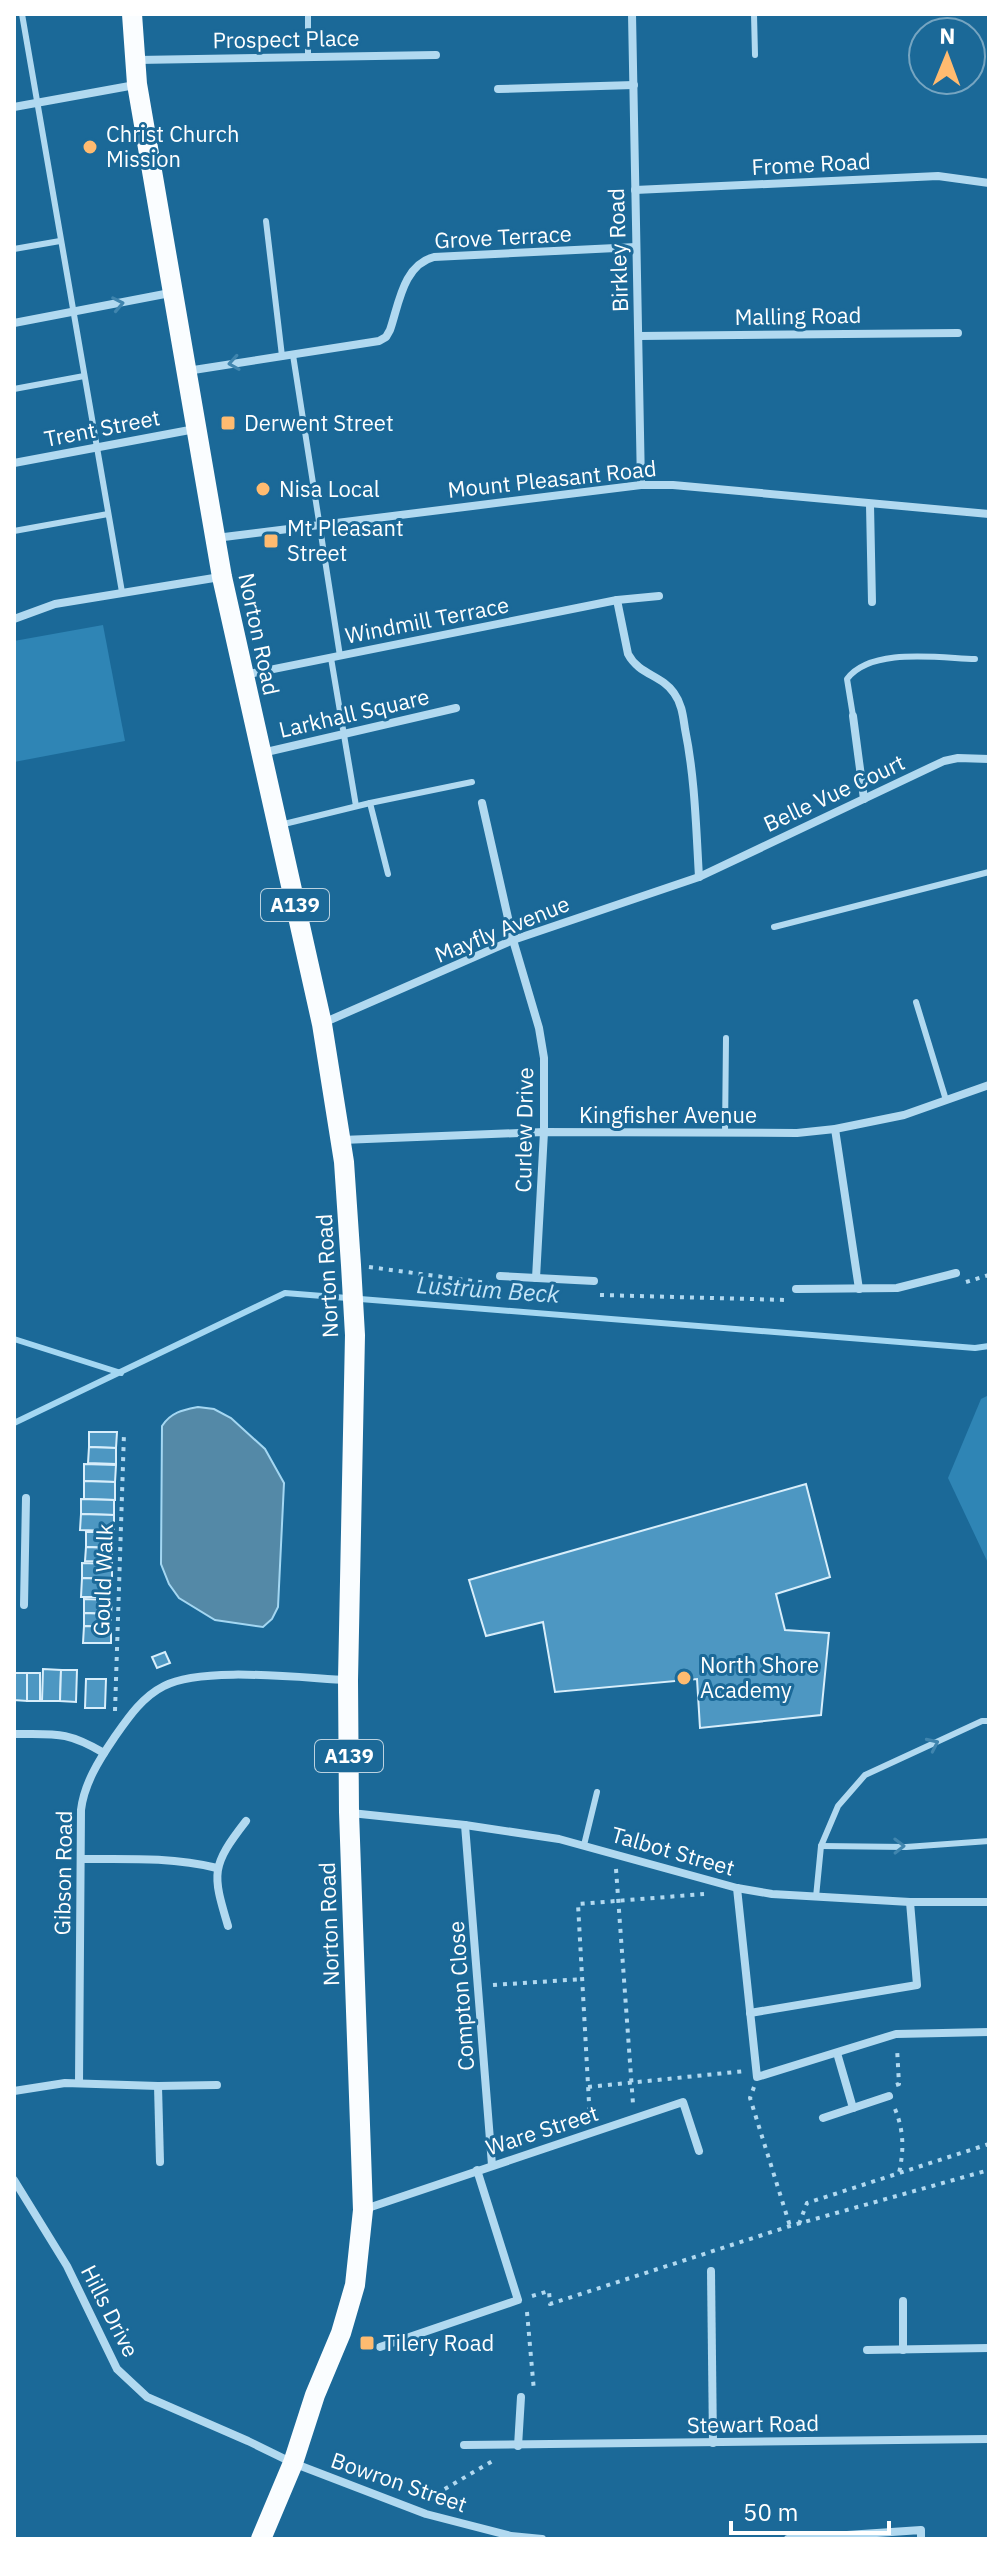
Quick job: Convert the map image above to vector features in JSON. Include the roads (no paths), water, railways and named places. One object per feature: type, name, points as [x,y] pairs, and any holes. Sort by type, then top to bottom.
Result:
[{"type":"main road","name":"Norton Road","points":[[132,14],[137,84],[222,577],[322,1024],[341,1140],[352,1277],[349,1812],[363,2210],[355,2285],[341,2333],[261,2539]]},
{"type":"street","name":"Birkley Road","points":[[632,14],[641,485]]},
{"type":"street","name":"Prospect Place","points":[[136,60],[436,55]]},
{"type":"street","points":[[14,107],[137,84]]},
{"type":"street","points":[[498,89],[634,85]]},
{"type":"street","name":"Frome Road","points":[[635,190],[938,176],[989,183]]},
{"type":"street","name":"Grove Terrace","points":[[186,371],[379,341],[386,337],[414,267],[434,257],[636,247]]},
{"type":"street","points":[[14,323],[172,293]]},
{"type":"street","name":"Malling Road","points":[[639,336],[958,333]]},
{"type":"street","name":"Trent Street","points":[[14,463],[196,429]]},
{"type":"street","name":"Mount Pleasant Road","points":[[216,538],[641,485],[673,485],[989,514]]},
{"type":"street","points":[[870,505],[872,602]]},
{"type":"street","points":[[14,619],[55,604],[222,577]]},
{"type":"street","name":"Windmill Terrace","points":[[244,675],[617,600],[659,596]]},
{"type":"street","points":[[617,600],[632,662],[667,684],[681,705],[692,766],[699,877]]},
{"type":"street","name":"Larkhall Square","points":[[261,753],[456,708]]},
{"type":"street","points":[[853,716],[864,799]]},
{"type":"street","name":"Belle Vue Court","points":[[699,877],[944,761],[989,759]]},
{"type":"street","name":"Curlew Drive","points":[[482,803],[544,1058],[544,1132],[536,1278]]},
{"type":"street","name":"Mayfly Avenue","points":[[322,1024],[513,940],[699,877]]},
{"type":"street","name":"Kingfisher Avenue","points":[[341,1140],[544,1132],[797,1133],[904,1115],[989,1085]]},
{"type":"street","points":[[835,1129],[859,1289]]},
{"type":"street","points":[[796,1289],[897,1288],[956,1273]]},
{"type":"street","points":[[500,1276],[594,1281]]},
{"type":"street","points":[[24,1605],[26,1498]]},
{"type":"street","points":[[14,1561],[25,1561]]},
{"type":"street","name":"Gibson Road","points":[[79,2083],[82,1796],[104,1753],[135,1709],[165,1685],[212,1675],[348,1680]]},
{"type":"street","points":[[14,1734],[66,1734],[104,1753]]},
{"type":"street","name":"Talbot Street","points":[[349,1812],[559,1839],[737,1888],[772,1894],[910,1902],[989,1902]]},
{"type":"street","points":[[228,1926],[216,1886],[217,1868],[227,1845],[246,1821]]},
{"type":"street","name":"Compton Close","points":[[465,1825],[492,2165]]},
{"type":"street","points":[[81,1859],[167,1859],[217,1868]]},
{"type":"street","points":[[737,1888],[757,2074],[896,2034],[989,2032]]},
{"type":"street","points":[[750,2013],[917,1985],[910,1902]]},
{"type":"street","points":[[837,2053],[853,2108]]},
{"type":"street","points":[[14,2091],[65,2083],[217,2085]]},
{"type":"street","points":[[158,2086],[160,2162]]},
{"type":"street","points":[[823,2118],[889,2096]]},
{"type":"street","name":"Ware Street","points":[[363,2210],[683,2102],[699,2151]]},
{"type":"street","points":[[380,2347],[518,2300],[477,2170]]},
{"type":"street","name":"Hills Drive","points":[[14,2180],[62,2257],[111,2358],[125,2378],[161,2405],[293,2463]]},
{"type":"street","points":[[711,2271],[713,2443]]},
{"type":"street","points":[[903,2301],[903,2350]]},
{"type":"street","points":[[867,2350],[989,2348]]},
{"type":"street","points":[[518,2446],[521,2397]]},
{"type":"street","name":"Stewart Road","points":[[464,2445],[989,2439]]},
{"type":"street","name":"Bowron Street","points":[[293,2463],[426,2514],[511,2537],[542,2539]]},
{"type":"street","points":[[788,2539],[921,2535]]},
{"type":"lane","points":[[22,14],[122,592]]},
{"type":"lane","points":[[308,14],[308,55]]},
{"type":"lane","points":[[754,14],[755,55]]},
{"type":"lane","points":[[266,221],[282,356]]},
{"type":"lane","points":[[14,249],[60,241]]},
{"type":"lane","points":[[293,355],[319,523],[356,806]]},
{"type":"lane","points":[[14,389],[84,376]]},
{"type":"lane","points":[[14,531],[108,514]]},
{"type":"lane","points":[[853,716],[847,679],[866,663],[887,657],[975,659]]},
{"type":"lane","points":[[277,826],[472,782]]},
{"type":"lane","points":[[370,803],[388,874]]},
{"type":"lane","points":[[774,927],[989,872]]},
{"type":"lane","points":[[916,1002],[946,1100]]},
{"type":"lane","points":[[725,1133],[726,1038]]},
{"type":"lane","points":[[816,1897],[821,1846],[838,1806],[865,1775],[982,1721],[989,1721]]},
{"type":"lane","points":[[584,1845],[597,1792]]},
{"type":"lane","points":[[821,1846],[906,1847],[989,1841]]},
{"type":"waterway","name":"Lustrum Beck","points":[[14,1423],[285,1293],[975,1348],[989,1346]]},
{"type":"waterway","points":[[14,1339],[121,1373]]},
{"type":"place","name":"Christ Church Mission","points":[[90,147]]},
{"type":"place","name":"Derwent Street","points":[[228,423]]},
{"type":"place","name":"Nisa Local","points":[[263,489]]},
{"type":"place","name":"Mt Pleasant Street","points":[[271,541]]},
{"type":"place","name":"North Shore Academy","points":[[684,1678]]},
{"type":"place","name":"Tilery Road","points":[[367,2343]]}]
